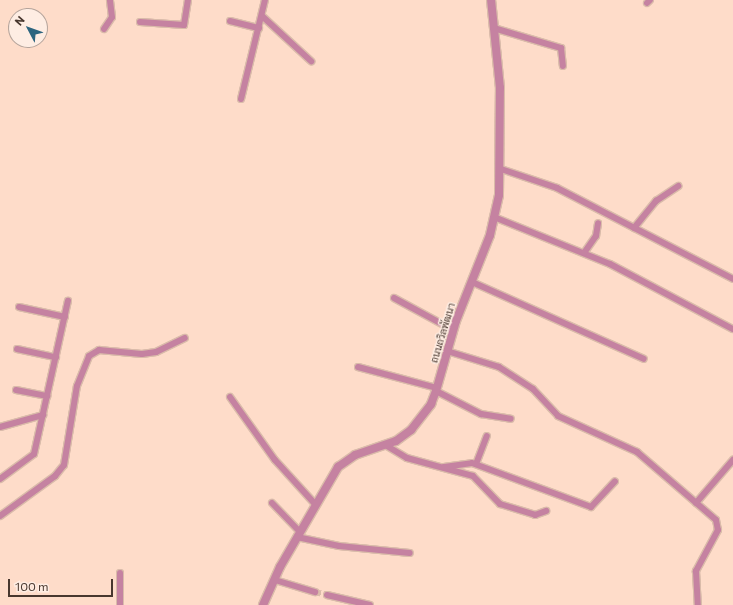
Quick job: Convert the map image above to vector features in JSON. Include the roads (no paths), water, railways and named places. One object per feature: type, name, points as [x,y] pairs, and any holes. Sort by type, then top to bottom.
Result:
[{"type":"street","points":[[104,29],[112,18],[110,0]]},
{"type":"street","points":[[140,22],[184,25],[188,0]]},
{"type":"street","points":[[241,99],[265,0]]},
{"type":"street","name":"ถนนถวิลพัฒนา","points":[[263,605],[299,534],[344,461],[387,446],[411,430],[431,404],[437,389],[453,330],[472,282],[494,217],[501,169],[497,29],[491,0]]},
{"type":"street","points":[[262,16],[311,61]]},
{"type":"street","points":[[230,22],[259,28]]},
{"type":"street","points":[[497,29],[561,48],[563,66]]},
{"type":"street","points":[[501,169],[557,188],[733,279]]},
{"type":"street","points":[[634,228],[656,201],[678,186]]},
{"type":"street","points":[[494,217],[584,253],[712,315],[733,329]]},
{"type":"street","points":[[584,253],[596,236],[598,223]]},
{"type":"street","points":[[472,282],[644,359]]},
{"type":"street","points":[[394,298],[453,330]]},
{"type":"street","points":[[0,479],[3,474],[34,454],[68,301]]},
{"type":"street","points":[[19,307],[65,317]]},
{"type":"street","points":[[0,516],[55,476],[64,465],[77,386],[89,356],[99,350],[149,353],[185,338]]},
{"type":"street","points":[[17,349],[56,357]]},
{"type":"street","points":[[447,351],[499,367],[533,389],[558,416],[637,452],[696,503],[718,525],[696,571],[698,605]]},
{"type":"street","points":[[358,367],[437,389],[481,414],[511,419]]},
{"type":"street","points":[[16,390],[47,396]]},
{"type":"street","points":[[230,397],[275,460],[316,505]]},
{"type":"street","points":[[0,427],[43,415]]},
{"type":"street","points":[[476,464],[487,436]]},
{"type":"street","points":[[387,446],[407,458],[473,476],[500,504],[535,515],[546,511]]},
{"type":"street","points":[[696,503],[733,460]]},
{"type":"street","points":[[444,467],[476,464],[591,507],[615,481]]},
{"type":"street","points":[[272,503],[299,534],[410,553]]},
{"type":"street","points":[[120,573],[120,605]]},
{"type":"street","points":[[275,580],[316,592]]},
{"type":"street","points":[[327,595],[370,605]]},
{"type":"tunnel","points":[[315,592],[327,595]]}]
